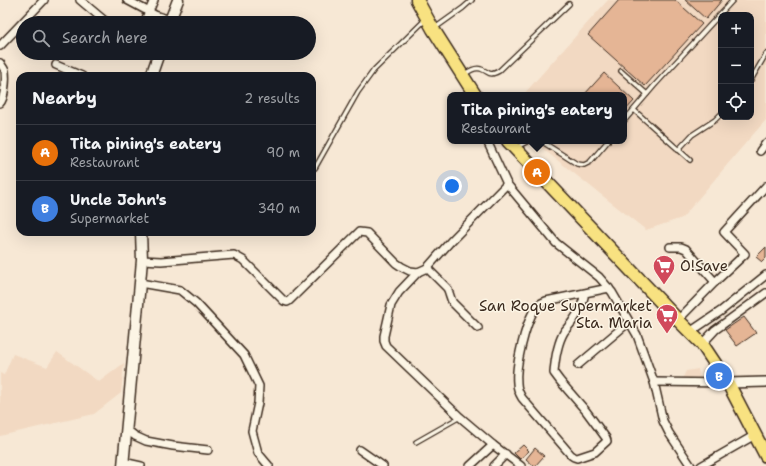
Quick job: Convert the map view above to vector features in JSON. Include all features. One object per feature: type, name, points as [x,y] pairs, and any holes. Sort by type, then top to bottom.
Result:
[{"type":"main road","points":[[172,16],[178,0]]},
{"type":"main road","points":[[417,0],[433,29],[473,92]]},
{"type":"main road","points":[[152,72],[157,60]]},
{"type":"main road","points":[[512,145],[702,344],[728,383],[766,456]]},
{"type":"main road","points":[[123,464],[142,260],[141,236]]},
{"type":"street","points":[[29,16],[44,0]]},
{"type":"street","points":[[80,0],[99,16]]},
{"type":"street","points":[[127,0],[156,16]]},
{"type":"street","points":[[147,16],[154,0]]},
{"type":"street","points":[[0,46],[16,29]]},
{"type":"street","points":[[0,63],[5,70],[3,100],[0,103]]},
{"type":"street","points":[[56,65],[73,72]]},
{"type":"street","points":[[760,151],[766,143]]},
{"type":"street","points":[[488,144],[507,184],[556,243],[590,269],[612,292],[637,335],[654,382],[663,421],[669,433],[691,466]]},
{"type":"street","points":[[507,184],[426,268],[418,272],[399,292],[391,305],[384,341],[386,346],[460,417],[521,466]]},
{"type":"street","points":[[678,320],[745,254],[724,232],[766,186]]},
{"type":"street","points":[[142,260],[161,261],[234,255],[243,260],[284,301],[287,302],[290,301],[360,232],[364,232],[367,233],[396,263],[410,271],[418,272]]},
{"type":"street","points":[[670,247],[681,247],[686,249],[715,282]]},
{"type":"street","points":[[426,268],[450,292],[452,303],[478,328]]},
{"type":"street","points":[[690,332],[721,311],[766,275]]},
{"type":"street","points":[[140,283],[180,290],[196,303],[244,355],[259,386],[258,403],[252,431],[258,453],[269,466]]},
{"type":"street","points":[[756,283],[766,290]]},
{"type":"street","points":[[585,293],[583,301],[573,321],[561,338],[554,373],[586,411],[607,441],[595,452],[577,458],[572,455],[522,398],[517,382],[518,366],[524,333],[534,309],[540,304],[546,301],[609,288]]},
{"type":"street","points":[[702,344],[715,330],[766,293]]},
{"type":"street","points":[[578,365],[630,322]]},
{"type":"street","points":[[654,382],[766,382]]},
{"type":"street","points":[[126,429],[135,436],[146,441],[208,450]]},
{"type":"street","points":[[701,466],[755,435]]},
{"type":"street","points":[[470,466],[493,445]]},
{"type":"street","points":[[360,450],[382,466]]},
{"type":"street","points":[[494,466],[506,454]]},
{"type":"street","points":[[123,464],[140,466]]},
{"type":"lane","points":[[433,29],[472,0]]},
{"type":"lane","points":[[627,118],[733,0]]},
{"type":"lane","points":[[463,75],[477,68],[490,74],[499,71],[569,4]]},
{"type":"lane","points":[[316,166],[358,92],[374,70],[427,17]]},
{"type":"lane","points":[[754,75],[766,54]]},
{"type":"lane","points":[[621,71],[647,94]]},
{"type":"lane","points":[[634,110],[690,160]]},
{"type":"lane","points":[[678,150],[692,135],[718,117]]},
{"type":"lane","points":[[546,144],[577,164],[584,165],[590,162],[605,144]]},
{"type":"lane","points":[[416,442],[460,417]]},
{"type":"shaded area","points":[[608,0],[766,0],[766,120],[682,218],[646,230],[537,144],[627,144],[627,92],[526,92]]},
{"type":"shaded area","points":[[57,352],[99,382],[124,363],[121,393],[94,414],[0,436],[0,373],[4,375],[13,354],[47,367]]},
{"type":"shaded area","points":[[698,369],[701,381],[680,383],[686,371]]},
{"type":"building","points":[[619,0],[675,0],[702,24],[645,86],[588,35]]},
{"type":"building","points":[[685,0],[722,0],[706,19]]},
{"type":"building","points":[[604,73],[624,92],[587,92]]},
{"type":"building","points":[[627,94],[634,101],[627,109]]},
{"type":"building","points":[[766,247],[766,258],[762,262],[756,257]]},
{"type":"building","points":[[744,317],[756,333],[737,346],[725,330]]},
{"type":"building","points":[[523,445],[529,451],[520,459],[514,453]]},
{"type":"building","points":[[535,448],[544,456],[534,466],[526,459]]},
{"type":"place","name":"Tita pining's eatery","points":[[537,172]]},
{"type":"place","name":"O!Save","points":[[664,286]]},
{"type":"place","name":"San Roque Supermarket Sta. Maria","points":[[667,334]]},
{"type":"place","name":"Uncle John's","points":[[719,376]]}]
